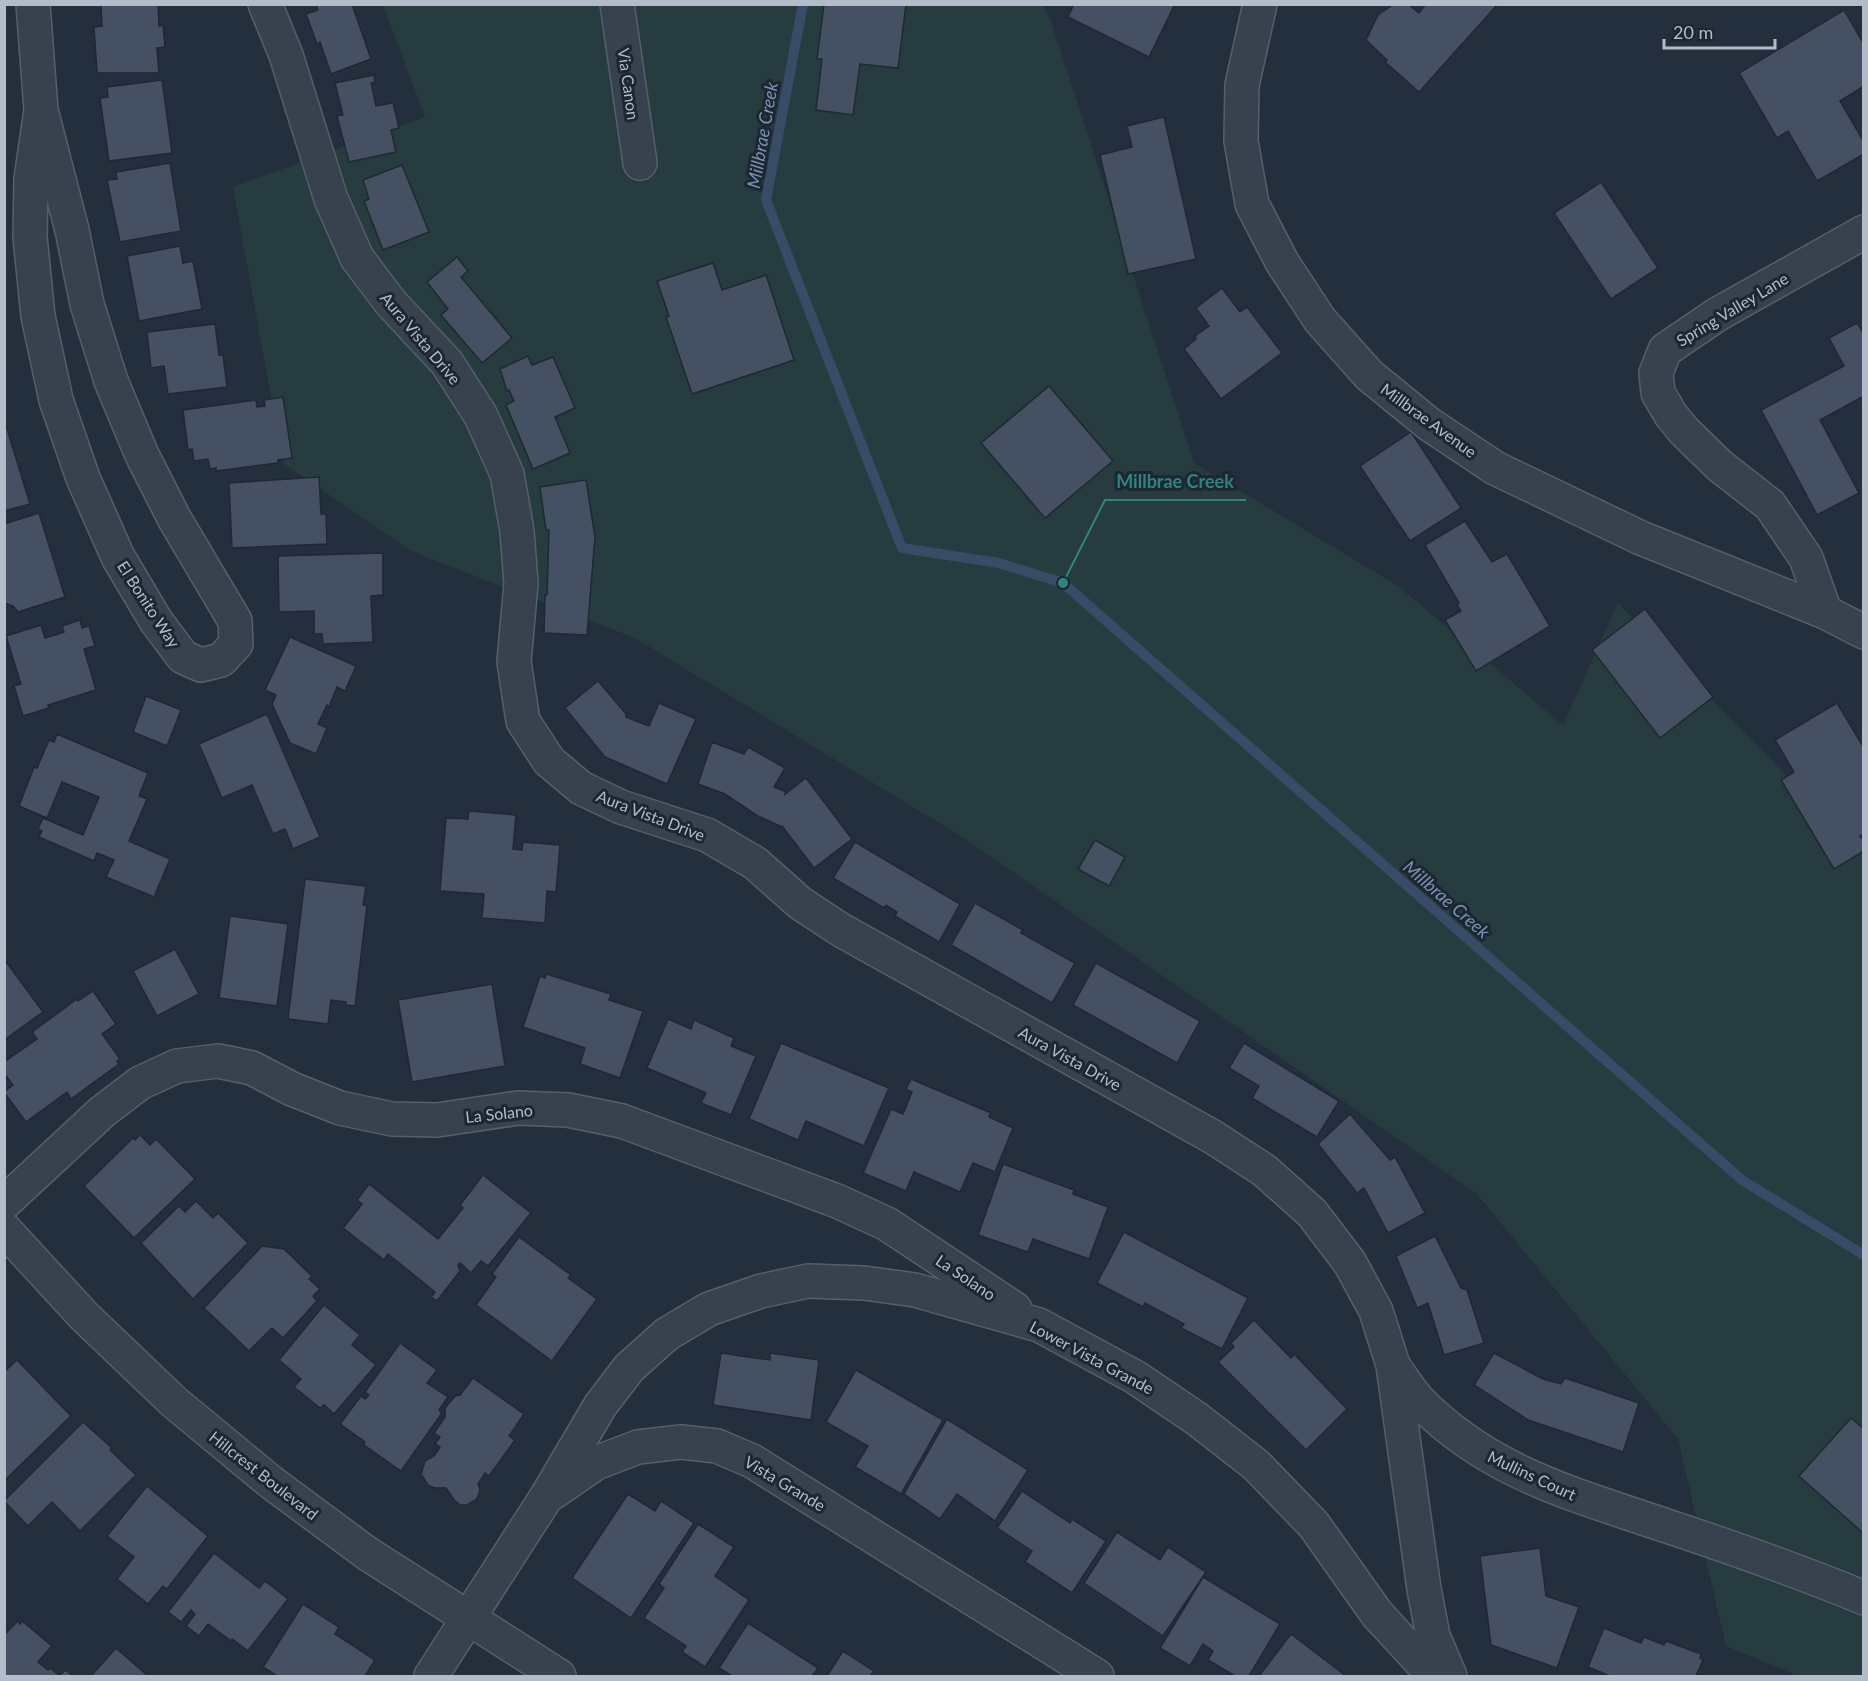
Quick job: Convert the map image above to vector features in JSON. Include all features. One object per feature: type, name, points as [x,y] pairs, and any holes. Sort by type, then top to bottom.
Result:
[{"type":"street","name":"El Bonito Way","points":[[33,4],[41,110],[72,230],[87,304],[111,381],[142,455],[174,518],[235,621],[236,644],[221,660],[201,664],[183,657],[156,621],[114,547],[83,478],[56,400],[38,316],[30,237],[31,179],[41,110]]},
{"type":"street","name":"Aura Vista Drive","points":[[265,4],[286,55],[331,199],[357,258],[391,303],[447,363],[481,416],[507,474],[518,531],[521,583],[514,662],[523,721],[549,761],[581,788],[611,802],[707,835],[755,863],[800,903],[841,930],[1213,1137],[1265,1171],[1312,1213],[1350,1263],[1376,1311],[1393,1365]]},
{"type":"street","name":"Via Canon","points":[[617,4],[640,163]]},
{"type":"street","name":"Millbrae Avenue","points":[[1260,4],[1242,85],[1241,141],[1252,204],[1282,262],[1320,320],[1369,375],[1429,423],[1495,468],[1641,538],[1825,612],[1863,632]]},
{"type":"street","name":"Spring Valley Lane","points":[[1825,612],[1806,558],[1770,506],[1720,466],[1684,431],[1658,393],[1656,373],[1665,350],[1718,314],[1863,232]]},
{"type":"street","name":"La Solano","points":[[4,1203],[102,1112],[140,1083],[177,1066],[218,1061],[252,1068],[292,1089],[340,1108],[392,1119],[438,1120],[518,1108],[568,1110],[622,1121],[837,1201],[887,1224],[1038,1325]]},
{"type":"street","name":"Hillcrest Boulevard","points":[[4,1229],[84,1316],[174,1402],[291,1498],[368,1554],[559,1677]]},
{"type":"street","name":"Lower Vista Grande","points":[[547,1496],[600,1407],[629,1368],[667,1334],[709,1309],[761,1291],[808,1281],[864,1283],[915,1290],[1038,1325],[1135,1377],[1197,1419],[1256,1465],[1314,1525],[1377,1614],[1434,1677]]},
{"type":"street","name":"Mullins Court","points":[[1393,1365],[1420,1402],[1454,1432],[1496,1461],[1556,1489],[1786,1566],[1863,1598]]},
{"type":"street","points":[[1393,1365],[1424,1589],[1433,1636],[1450,1677]]},
{"type":"street","name":"Vista Grande","points":[[431,1677],[547,1496],[596,1463],[638,1447],[681,1442],[717,1446],[752,1461],[1098,1677]]},
{"type":"green space","points":[[383,5],[1043,5],[1050,18],[1194,463],[1398,586],[1563,725],[1618,603],[1863,854],[1863,1676],[1798,1676],[1726,1646],[1678,1439],[1477,1194],[964,838],[635,638],[411,551],[283,463],[233,187],[425,117]]},
{"type":"building","points":[[158,4],[159,26],[163,25],[165,47],[157,48],[159,73],[97,73],[94,27],[102,26],[101,5]]},
{"type":"building","points":[[316,4],[352,4],[371,59],[331,74],[320,42],[317,44],[306,14],[318,10]]},
{"type":"building","points":[[824,4],[906,4],[898,68],[860,64],[853,115],[816,110],[822,59],[817,59]]},
{"type":"building","points":[[1074,4],[1175,4],[1149,57],[1068,17]]},
{"type":"building","points":[[1394,4],[1408,4],[1419,13],[1426,4],[1498,4],[1419,92],[1385,62],[1387,60],[1366,40],[1378,15]]},
{"type":"building","points":[[1844,10],[1864,44],[1864,86],[1840,101],[1864,142],[1864,154],[1817,181],[1788,131],[1777,138],[1739,73]]},
{"type":"building","points":[[374,75],[375,82],[371,83],[376,106],[393,103],[399,128],[391,130],[396,152],[349,162],[337,116],[343,115],[335,83]]},
{"type":"building","points":[[162,80],[172,153],[109,161],[100,98],[108,97],[107,87]]},
{"type":"building","points":[[1164,117],[1196,259],[1128,274],[1100,155],[1132,147],[1127,126]]},
{"type":"building","points":[[170,163],[181,231],[120,242],[107,180],[117,179],[116,172]]},
{"type":"building","points":[[402,165],[429,232],[383,250],[364,201],[369,199],[363,180]]},
{"type":"building","points":[[1601,182],[1658,268],[1611,299],[1554,213]]},
{"type":"building","points":[[180,246],[183,263],[193,261],[202,309],[139,321],[127,256]]},
{"type":"building","points":[[457,257],[468,271],[461,277],[512,338],[482,363],[441,315],[448,309],[427,282]]},
{"type":"building","points":[[713,263],[722,290],[766,275],[794,360],[692,394],[666,317],[669,316],[657,281]]},
{"type":"building","points":[[1222,288],[1240,312],[1247,307],[1282,353],[1221,399],[1184,349],[1196,339],[1195,336],[1209,326],[1196,308]]},
{"type":"building","points":[[1857,323],[1864,334],[1864,396],[1820,420],[1859,493],[1817,515],[1761,410],[1844,366],[1829,338]]},
{"type":"building","points":[[215,324],[219,355],[223,355],[227,387],[168,394],[164,366],[151,368],[147,332]]},
{"type":"building","points":[[528,356],[532,365],[553,357],[575,408],[555,417],[570,453],[533,469],[506,405],[514,401],[509,390],[507,391],[500,369]]},
{"type":"building","points":[[1049,386],[1113,461],[1045,518],[981,443]]},
{"type":"building","points":[[283,397],[292,458],[278,460],[278,463],[216,471],[216,468],[210,469],[208,459],[194,461],[192,449],[188,450],[183,410],[256,400],[257,407],[265,406],[264,400]]},
{"type":"building","points":[[4,419],[30,504],[4,511]]},
{"type":"building","points":[[1411,432],[1461,508],[1410,541],[1360,466]]},
{"type":"building","points":[[319,477],[321,514],[326,514],[327,544],[232,548],[229,483]]},
{"type":"building","points":[[586,480],[595,537],[587,635],[544,633],[549,530],[546,530],[540,487]]},
{"type":"building","points":[[39,513],[65,597],[18,612],[13,606],[4,603],[4,524]]},
{"type":"building","points":[[1465,521],[1492,562],[1507,554],[1550,626],[1476,671],[1445,620],[1461,611],[1457,605],[1459,603],[1425,545]]},
{"type":"building","points":[[383,553],[383,595],[371,596],[373,642],[323,644],[322,634],[314,634],[314,611],[279,612],[278,556]]},
{"type":"building","points":[[1645,609],[1713,697],[1660,738],[1592,650]]},
{"type":"building","points":[[80,620],[82,628],[89,626],[95,646],[84,649],[96,690],[48,705],[49,708],[23,716],[14,686],[21,684],[6,636],[41,625],[45,638],[64,632],[62,626]]},
{"type":"building","points":[[290,637],[356,666],[345,691],[337,687],[329,707],[327,705],[318,724],[327,728],[316,754],[290,743],[272,704],[276,695],[265,690]]},
{"type":"building","points":[[598,681],[626,714],[626,717],[649,726],[659,703],[696,719],[667,784],[605,757],[565,708]]},
{"type":"building","points":[[146,696],[181,710],[167,746],[133,732]]},
{"type":"building","points":[[1837,703],[1864,748],[1864,834],[1860,836],[1864,841],[1864,851],[1834,869],[1781,780],[1794,772],[1775,740]]},
{"type":"building","points":[[267,714],[320,837],[293,849],[285,829],[273,834],[252,785],[222,798],[199,744]]},
{"type":"building","points":[[57,734],[148,773],[139,796],[147,799],[129,841],[170,859],[154,897],[106,877],[114,860],[97,853],[94,861],[39,837],[42,831],[38,829],[43,818],[83,835],[99,797],[62,782],[47,818],[19,806],[34,767],[37,768],[49,740],[54,742]]},
{"type":"building","points":[[712,742],[744,754],[748,747],[785,768],[774,787],[786,792],[784,795],[806,778],[852,839],[814,868],[782,826],[779,828],[780,826],[758,816],[725,794],[698,784]]},
{"type":"building","points":[[469,811],[516,815],[513,849],[522,850],[523,842],[560,845],[556,892],[547,891],[545,923],[482,918],[484,894],[440,891],[446,818],[468,819]]},
{"type":"building","points":[[1095,840],[1125,857],[1109,886],[1078,869]]},
{"type":"building","points":[[855,842],[960,904],[939,942],[895,916],[897,912],[886,905],[884,908],[833,878]]},
{"type":"building","points":[[305,879],[366,886],[363,905],[367,905],[355,1006],[331,1000],[328,1024],[288,1019]]},
{"type":"building","points":[[975,903],[1023,930],[1021,933],[1075,963],[1052,1003],[951,945]]},
{"type":"building","points":[[230,916],[288,924],[277,1006],[219,998]]},
{"type":"building","points":[[175,949],[199,994],[157,1016],[133,971]]},
{"type":"building","points":[[4,959],[43,1012],[4,1040]]},
{"type":"building","points":[[1096,963],[1200,1021],[1177,1063],[1073,1005]]},
{"type":"building","points":[[546,974],[611,994],[609,1000],[643,1011],[620,1078],[580,1064],[585,1048],[523,1027],[540,976],[545,978]]},
{"type":"building","points":[[492,984],[505,1066],[412,1082],[398,1000]]},
{"type":"building","points":[[93,991],[116,1024],[102,1034],[120,1059],[117,1061],[119,1064],[71,1099],[67,1092],[26,1122],[4,1092],[13,1085],[4,1073],[4,1062],[37,1039],[32,1032],[77,999],[78,1001]]},
{"type":"building","points":[[668,1019],[691,1029],[694,1020],[734,1038],[731,1046],[756,1056],[731,1115],[701,1103],[706,1093],[647,1068]]},
{"type":"building","points":[[781,1043],[889,1088],[864,1146],[806,1121],[798,1140],[749,1119]]},
{"type":"building","points":[[1244,1043],[1339,1101],[1317,1137],[1252,1098],[1259,1086],[1229,1068]]},
{"type":"building","points":[[911,1079],[991,1113],[989,1117],[1013,1128],[995,1172],[973,1163],[960,1192],[914,1172],[906,1191],[863,1173],[891,1109],[903,1114],[912,1092],[906,1089]]},
{"type":"building","points":[[1350,1114],[1390,1160],[1395,1157],[1425,1213],[1388,1233],[1364,1188],[1357,1193],[1318,1144]]},
{"type":"building","points":[[140,1135],[150,1145],[156,1139],[195,1179],[134,1238],[84,1186],[133,1138],[135,1140]]},
{"type":"building","points":[[1003,1164],[1074,1190],[1073,1194],[1108,1207],[1089,1259],[1033,1239],[1028,1252],[978,1235]]},
{"type":"building","points":[[483,1175],[531,1213],[488,1266],[481,1261],[471,1273],[460,1263],[458,1265],[460,1271],[437,1301],[431,1297],[435,1292],[388,1254],[384,1260],[343,1228],[362,1204],[357,1200],[369,1184],[438,1239],[463,1208],[460,1205]]},
{"type":"building","points":[[196,1201],[213,1218],[218,1213],[248,1243],[193,1299],[141,1243],[179,1206],[185,1212]]},
{"type":"building","points":[[1124,1232],[1248,1298],[1222,1349],[1181,1328],[1184,1324],[1145,1303],[1143,1307],[1097,1283]]},
{"type":"building","points":[[1435,1236],[1461,1288],[1467,1290],[1484,1343],[1444,1355],[1428,1303],[1417,1308],[1396,1256]]},
{"type":"building","points":[[519,1237],[571,1275],[568,1278],[597,1299],[552,1361],[476,1305],[496,1277],[492,1274]]},
{"type":"building","points":[[262,1246],[284,1249],[312,1276],[309,1279],[320,1289],[313,1296],[317,1301],[283,1338],[272,1328],[249,1351],[204,1308]]},
{"type":"building","points":[[324,1305],[360,1335],[352,1345],[376,1365],[334,1414],[324,1405],[320,1408],[294,1387],[301,1379],[279,1360]]},
{"type":"building","points":[[1254,1320],[1291,1358],[1294,1354],[1347,1409],[1306,1450],[1218,1362],[1234,1347],[1231,1343]]},
{"type":"building","points":[[400,1343],[437,1370],[427,1383],[448,1397],[439,1410],[442,1413],[401,1471],[364,1445],[365,1442],[340,1424],[361,1396],[365,1399],[369,1395],[365,1392]]},
{"type":"building","points":[[721,1353],[770,1360],[770,1353],[819,1360],[811,1420],[713,1405]]},
{"type":"building","points":[[1494,1353],[1543,1379],[1561,1384],[1565,1378],[1639,1403],[1623,1452],[1528,1420],[1474,1385]]},
{"type":"building","points":[[17,1360],[71,1416],[4,1481],[4,1372]]},
{"type":"building","points":[[856,1370],[943,1420],[901,1494],[855,1467],[868,1446],[826,1422]]},
{"type":"building","points":[[473,1378],[524,1414],[509,1436],[515,1440],[489,1476],[485,1473],[478,1484],[480,1490],[477,1499],[467,1505],[460,1505],[446,1488],[434,1488],[428,1485],[421,1474],[425,1461],[434,1456],[440,1447],[435,1444],[440,1437],[434,1433],[445,1417],[445,1408],[455,1396],[460,1395]]},
{"type":"building","points":[[1851,1418],[1864,1429],[1863,1533],[1799,1476]]},
{"type":"building","points":[[947,1419],[1028,1470],[995,1521],[957,1494],[940,1519],[904,1494]]},
{"type":"building","points":[[83,1422],[112,1448],[110,1450],[136,1475],[80,1531],[52,1502],[28,1526],[4,1501]]},
{"type":"building","points":[[147,1486],[208,1536],[167,1589],[163,1586],[148,1604],[117,1579],[134,1557],[107,1536]]},
{"type":"building","points":[[1022,1491],[1070,1523],[1072,1519],[1106,1541],[1072,1593],[1025,1562],[1032,1551],[997,1528]]},
{"type":"building","points":[[628,1494],[655,1511],[661,1501],[694,1523],[631,1618],[572,1578]]},
{"type":"building","points":[[698,1524],[734,1547],[715,1576],[749,1600],[705,1667],[682,1652],[686,1646],[644,1618],[664,1588],[659,1584]]},
{"type":"building","points":[[1117,1532],[1160,1560],[1168,1547],[1206,1572],[1163,1636],[1084,1583]]},
{"type":"building","points":[[1540,1548],[1546,1596],[1579,1607],[1557,1668],[1491,1645],[1480,1556]]},
{"type":"building","points":[[214,1553],[259,1588],[265,1581],[288,1599],[248,1651],[208,1624],[199,1636],[186,1626],[195,1614],[191,1610],[181,1622],[168,1612]]},
{"type":"building","points":[[1203,1577],[1280,1624],[1249,1676],[1235,1676],[1208,1660],[1213,1651],[1203,1644],[1190,1666],[1160,1648]]},
{"type":"building","points":[[303,1604],[339,1627],[335,1634],[375,1660],[365,1676],[277,1676],[263,1667]]},
{"type":"building","points":[[18,1621],[20,1624],[22,1621],[52,1646],[38,1662],[60,1676],[4,1676],[4,1635]]},
{"type":"building","points":[[748,1623],[818,1668],[812,1676],[732,1676],[719,1668]]},
{"type":"building","points":[[1604,1628],[1641,1643],[1644,1637],[1664,1645],[1666,1641],[1701,1654],[1700,1658],[1703,1660],[1696,1676],[1610,1676],[1588,1667]]},
{"type":"building","points":[[1291,1634],[1346,1676],[1259,1676]]},
{"type":"building","points":[[116,1648],[148,1676],[91,1676]]},
{"type":"building","points":[[843,1651],[874,1671],[870,1676],[827,1676]]},
{"type":"building","points":[[65,1670],[73,1676],[60,1676]]},
{"type":"waterway","name":"Millbrae Creek","points":[[803,4],[766,200],[902,548],[999,563],[1063,583],[1742,1180],[1864,1255]]},
{"type":"place","name":"Millbrae Creek","points":[[1063,583]]}]
